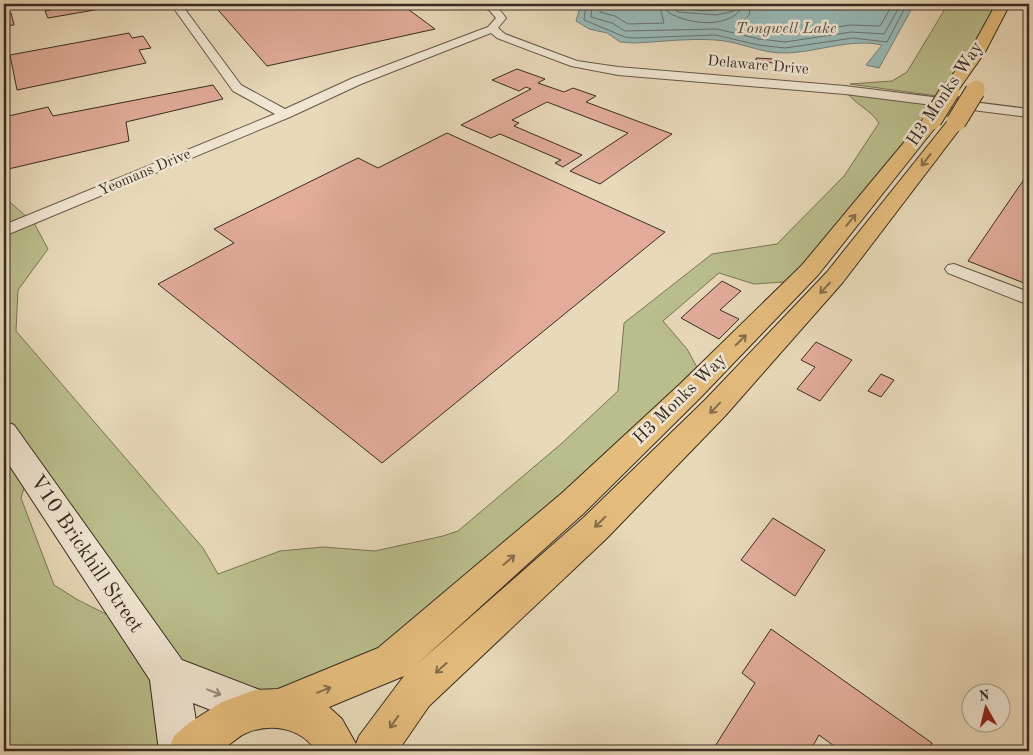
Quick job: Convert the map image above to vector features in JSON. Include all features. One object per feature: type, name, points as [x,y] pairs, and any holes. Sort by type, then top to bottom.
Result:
[{"type":"main road","name":"H3 Monks Way","points":[[944,121],[953,85],[977,52],[1003,4]]},
{"type":"main road","name":"H3 Monks Way","points":[[374,751],[456,631],[483,606],[594,528],[716,408],[835,277],[944,121],[977,88],[986,72]]},
{"type":"main road","name":"H3 Monks Way","points":[[189,751],[218,726],[239,715],[269,709],[392,662],[456,631]]},
{"type":"main road","points":[[269,709],[305,715],[327,732],[338,751]]},
{"type":"street","points":[[484,4],[494,9],[501,18],[492,29]]},
{"type":"street","points":[[180,10],[237,88],[285,114]]},
{"type":"street","name":"Delaware Drive","points":[[492,29],[501,36],[575,64],[618,72],[845,90],[1029,113]]},
{"type":"street","name":"Yeomans Drive","points":[[4,232],[285,114],[357,81],[492,29]]},
{"type":"street","points":[[954,269],[1029,299]]},
{"type":"street","name":"V10 Brickhill Street","points":[[4,433],[169,674],[180,751]]},
{"type":"street","points":[[169,674],[269,709]]},
{"type":"green space","points":[[674,4],[736,4],[722,9],[705,11],[688,9]]},
{"type":"green space","points":[[948,4],[1003,4],[977,52],[944,97],[850,84],[892,81],[907,72]]},
{"type":"green space","points":[[845,90],[943,102],[799,281],[754,284],[719,273],[663,321],[687,349],[703,378],[472,592],[279,708],[170,674],[180,751],[4,751],[4,197],[34,223],[48,249],[18,290],[16,331],[203,548],[218,574],[280,551],[323,547],[375,551],[458,531],[561,444],[618,391],[624,323],[712,254],[777,244],[844,176],[879,123]],"holes":[[[29,471],[138,630],[78,600],[54,585],[21,498]]]},
{"type":"water","name":"Tongwell Lake","points":[[581,4],[674,4],[688,9],[705,11],[722,9],[736,4],[912,4],[910,12],[879,68],[866,65],[882,45],[870,43],[846,44],[798,52],[777,53],[715,40],[620,42],[607,33],[589,29],[576,21]]},
{"type":"building","points":[[73,4],[110,4],[112,7],[48,18],[45,11],[51,10],[50,8]]},
{"type":"building","points":[[213,4],[401,4],[435,29],[267,66]]},
{"type":"building","points":[[11,13],[14,25],[4,26],[4,14]]},
{"type":"building","points":[[129,33],[132,38],[143,36],[151,48],[139,50],[146,63],[17,90],[10,55]]},
{"type":"building","points":[[756,58],[774,59],[774,63],[756,61]]},
{"type":"building","points":[[517,69],[545,79],[538,83],[564,92],[573,88],[596,96],[586,102],[672,134],[600,184],[570,171],[628,133],[547,102],[512,120],[519,123],[514,126],[582,155],[563,167],[555,163],[561,160],[500,134],[491,138],[461,125],[531,89],[526,87],[519,91],[492,80]]},
{"type":"building","points":[[213,85],[223,99],[126,122],[129,141],[4,170],[4,117],[48,107],[53,116]]},
{"type":"building","points":[[447,133],[665,232],[382,463],[158,284],[234,243],[214,229],[358,158],[378,168]]},
{"type":"building","points":[[1027,175],[1029,176],[1029,285],[968,261]]},
{"type":"building","points":[[722,281],[741,291],[720,310],[739,319],[719,339],[681,318]]},
{"type":"building","points":[[816,342],[852,360],[820,401],[797,389],[815,367],[801,360]]},
{"type":"building","points":[[881,374],[894,380],[881,397],[868,391]]},
{"type":"building","points":[[773,518],[825,550],[795,596],[741,560]]},
{"type":"building","points":[[771,629],[932,743],[929,751],[841,751],[819,735],[810,751],[712,751],[755,683],[742,673]]}]
